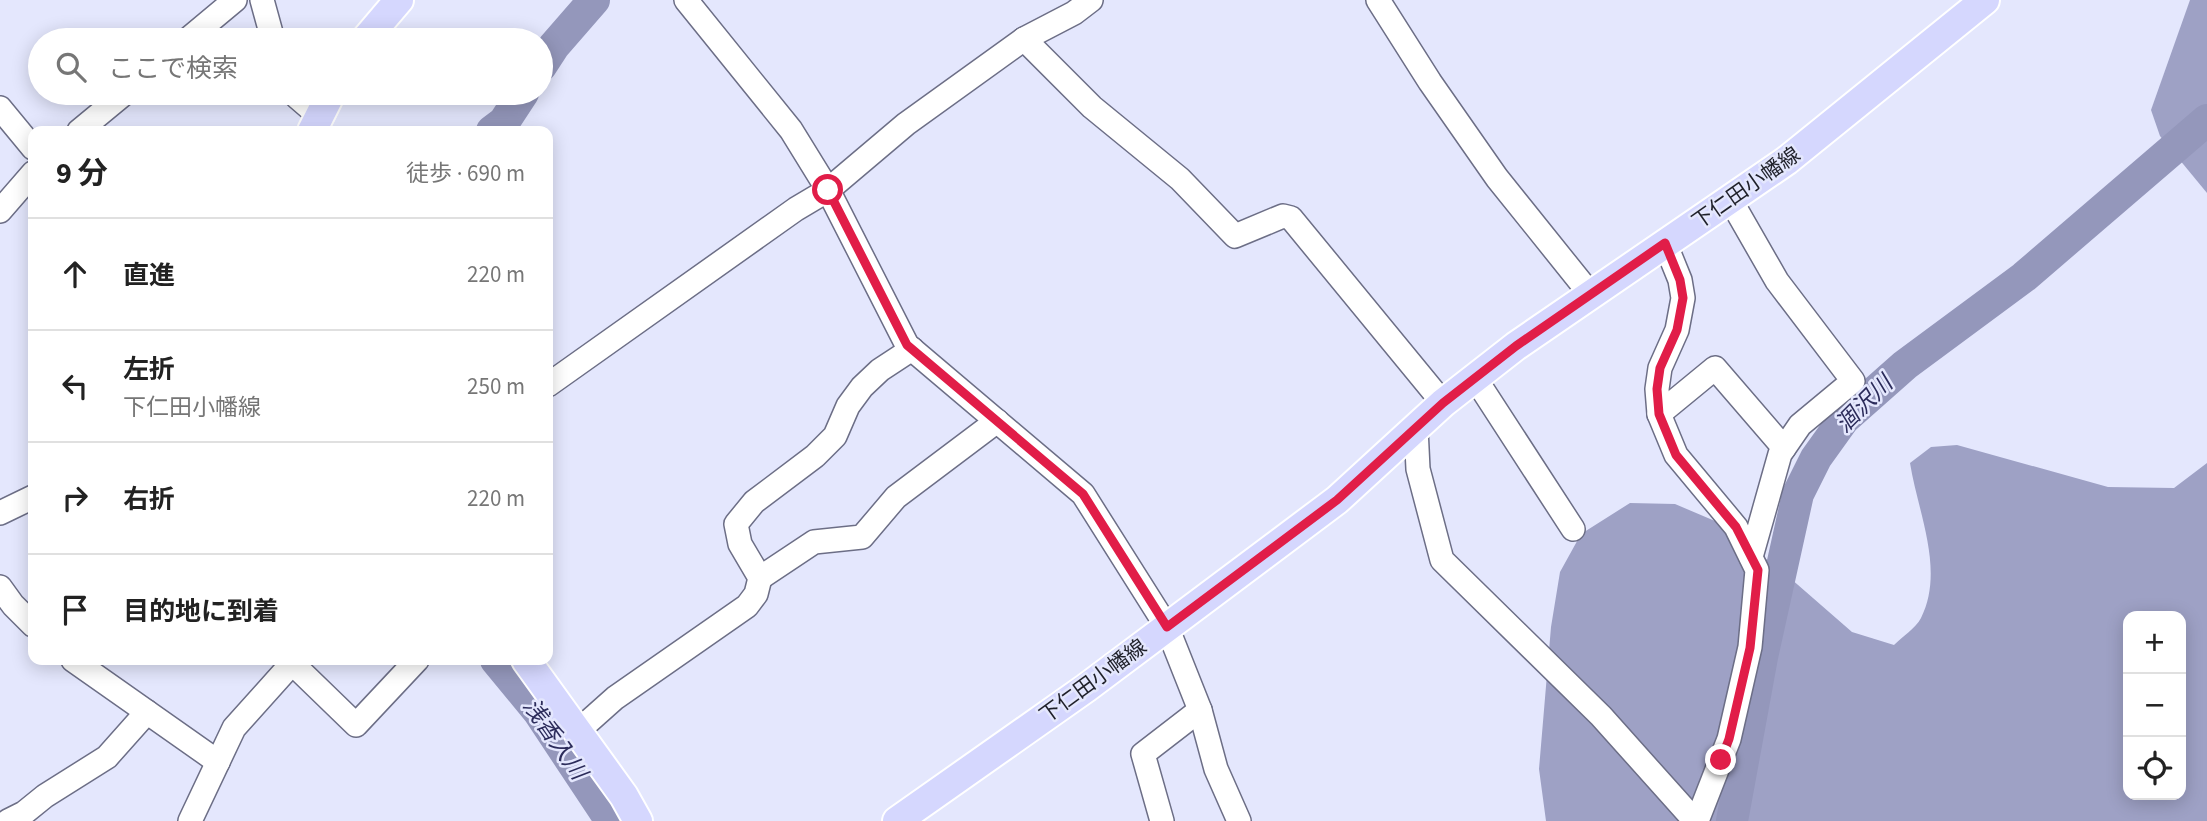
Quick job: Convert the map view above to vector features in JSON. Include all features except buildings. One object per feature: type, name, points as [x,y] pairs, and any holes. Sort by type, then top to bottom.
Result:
[{"type":"main road","points":[[376,28],[399,0]]},
{"type":"main road","name":"下仁田小幡線","points":[[897,821],[1087,688],[1337,500],[1443,403],[1516,346],[1786,161],[1985,0]]},
{"type":"main road","points":[[530,665],[624,796],[638,821]]},
{"type":"street","points":[[201,28],[235,0]]},
{"type":"street","points":[[262,0],[270,28]]},
{"type":"street","points":[[686,0],[791,130],[828,190],[907,345],[1083,494],[1167,627],[1200,710],[1216,769],[1239,821]]},
{"type":"street","points":[[553,381],[796,209],[828,190],[906,124],[1024,39],[1074,13],[1091,0]]},
{"type":"street","points":[[1378,0],[1430,82],[1497,178],[1591,295]]},
{"type":"street","points":[[1024,39],[1092,107],[1180,179],[1235,236],[1283,216],[1291,218],[1443,403]]},
{"type":"street","points":[[85,126],[110,105]]},
{"type":"street","points":[[0,108],[28,142]]},
{"type":"street","points":[[0,211],[28,179]]},
{"type":"street","points":[[1730,199],[1777,281],[1853,381],[1800,425],[1780,454],[1751,557]]},
{"type":"street","points":[[1416,428],[1418,469],[1442,560],[1601,716],[1696,821],[1729,739],[1750,648],[1758,570],[1736,527],[1676,455],[1659,414],[1657,389],[1660,368],[1677,330],[1683,298],[1680,280],[1665,243]]},
{"type":"street","points":[[760,578],[740,544],[736,524],[754,502],[815,456],[835,436],[848,406],[862,387],[880,370],[912,349]]},
{"type":"street","points":[[1659,414],[1715,368],[1784,448]]},
{"type":"street","points":[[1475,378],[1573,529]]},
{"type":"street","points":[[578,731],[615,698],[747,606],[756,594],[760,578],[814,542],[862,537],[896,497],[997,421]]},
{"type":"street","points":[[0,513],[28,499]]},
{"type":"street","points":[[0,587],[28,620]]},
{"type":"street","points":[[80,665],[218,762]]},
{"type":"street","points":[[190,821],[234,728],[290,665]]},
{"type":"street","points":[[298,665],[356,725],[412,665]]},
{"type":"street","points":[[1162,821],[1143,754],[1200,710]]},
{"type":"street","points":[[8,821],[107,757],[147,712]]},
{"type":"shaded area","points":[[2190,0],[2207,0],[2207,193],[2160,136],[2151,110]]},
{"type":"shaded area","points":[[1957,445],[2108,487],[2174,488],[2207,463],[2207,821],[1546,821],[1539,769],[1551,627],[1560,572],[1581,534],[1630,503],[1675,504],[1722,524],[1852,632],[1894,645],[1919,622],[1928,600],[1931,581],[1927,541],[1910,463],[1931,447]]},
{"type":"waterway","name":"浅香入川","points":[[553,48],[594,0]]},
{"type":"waterway","name":"浅香入川","points":[[499,126],[515,105]]},
{"type":"waterway","name":"涸沢川","points":[[1732,821],[1762,657],[1798,494],[1816,458],[1844,419],[1905,365],[2024,277],[2207,120]]},
{"type":"waterway","name":"浅香入川","points":[[500,665],[538,711],[611,821]]},
{"type":"route","points":[[828,190],[907,345],[1083,494],[1167,627],[1337,500],[1443,403],[1516,346],[1665,243],[1680,280],[1683,298],[1681,318],[1660,368],[1657,389],[1659,414],[1676,455],[1736,527],[1758,570],[1750,648],[1729,739],[1721,760]]}]
